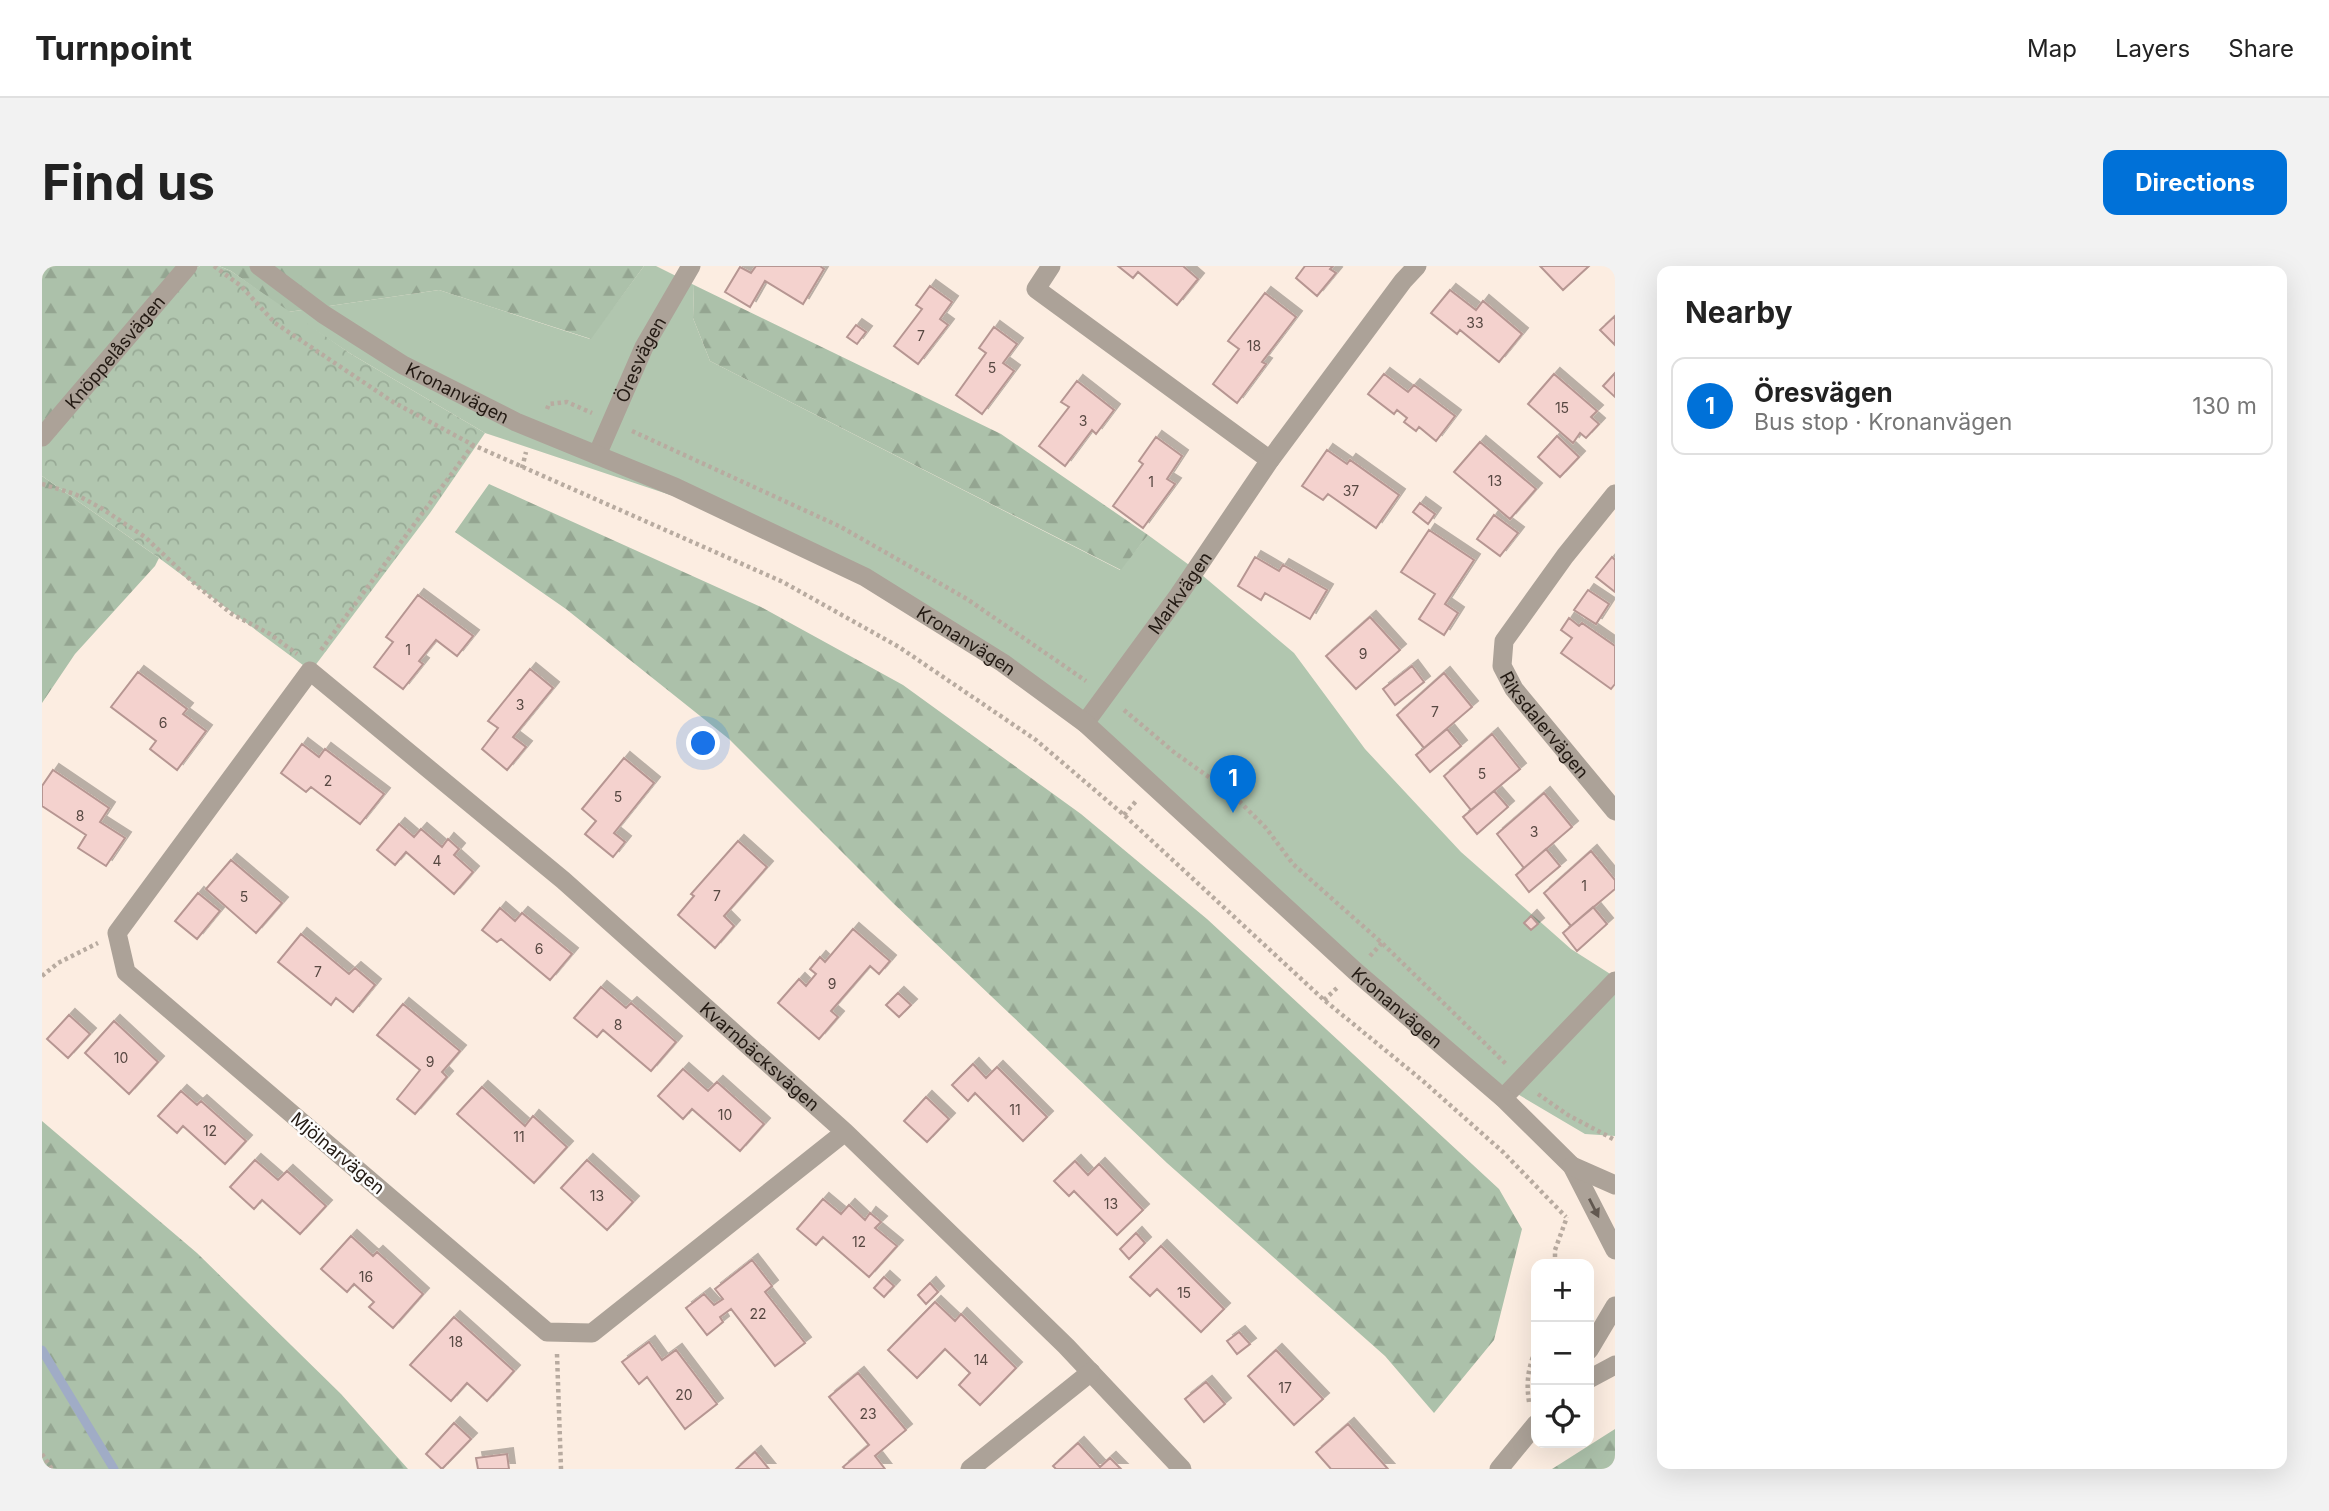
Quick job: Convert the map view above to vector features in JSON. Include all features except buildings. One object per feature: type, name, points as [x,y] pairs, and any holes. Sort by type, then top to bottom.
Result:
[{"type":"street","name":"Knöppelåsvägen","points":[[42,437],[188,266]]},
{"type":"street","name":"Kronanvägen","points":[[259,266],[323,314],[403,365],[516,422],[675,487],[865,577],[1003,663],[1085,723],[1355,971],[1503,1098],[1572,1166],[1615,1251]]},
{"type":"street","name":"Öresvägen","points":[[597,455],[645,347],[691,266]]},
{"type":"street","points":[[1051,266],[1036,289],[1270,460]]},
{"type":"street","name":"Markvägen","points":[[1085,723],[1178,596],[1270,460],[1417,266]]},
{"type":"street","name":"Riksdalervägen","points":[[1615,494],[1513,625],[1504,641],[1502,666],[1514,689],[1615,811]]},
{"type":"street","points":[[117,933],[310,663]]},
{"type":"street","name":"Kvarnbäcksvägen","points":[[310,663],[563,880],[845,1132],[1091,1372],[1182,1469]]},
{"type":"street","name":"Mjölnarvägen","points":[[117,933],[126,972],[547,1332]]},
{"type":"street","points":[[1503,1098],[1615,981]]},
{"type":"street","points":[[547,1332],[592,1333],[845,1132]]},
{"type":"street","name":"Kronanvägen","points":[[1572,1166],[1615,1185]]},
{"type":"street","points":[[1594,1342],[1615,1306]]},
{"type":"street","points":[[1594,1376],[1615,1365]]},
{"type":"street","points":[[970,1469],[1091,1372]]},
{"type":"street","points":[[1499,1469],[1531,1431]]},
{"type":"path","points":[[214,266],[241,286],[275,323],[393,402],[472,445],[783,582],[899,647],[1036,740],[1124,815],[1324,1000],[1423,1081],[1503,1152],[1566,1217]]},
{"type":"path","points":[[42,484],[84,499],[145,537],[197,586],[232,614],[270,635],[310,663],[472,445]]},
{"type":"path","points":[[42,976],[58,963],[117,933]]},
{"type":"path","points":[[547,1332],[557,1346],[561,1469]]},
{"type":"path","points":[[1531,1361],[1527,1383],[1531,1408]]},
{"type":"path","points":[[42,1454],[52,1469]]},
{"type":"green space","points":[[42,266],[200,266],[173,284],[42,431]]},
{"type":"green space","points":[[200,266],[219,266],[231,271],[351,354],[485,433],[430,513],[311,671],[159,558],[42,476],[42,431],[173,284]]},
{"type":"green space","points":[[219,266],[644,266],[591,339],[439,290],[288,312],[231,271]]},
{"type":"green space","points":[[644,266],[656,266],[694,285],[693,318],[710,361],[1120,570],[1148,535],[1196,570],[1294,653],[1365,749],[1461,852],[1571,949],[1615,977],[1615,1136],[1585,1134],[1470,1066],[1010,666],[748,521],[485,433],[351,354],[288,312],[439,290],[590,339]]},
{"type":"green space","points":[[694,285],[1001,434],[1148,535],[1121,570],[710,361],[693,318]]},
{"type":"green space","points":[[42,476],[159,558],[155,566],[75,654],[42,703]]},
{"type":"green space","points":[[489,484],[761,607],[903,685],[1081,814],[1207,919],[1499,1189],[1522,1229],[1494,1340],[1434,1413],[1385,1356],[1167,1163],[893,903],[729,739],[566,609],[455,532]]},
{"type":"green space","points":[[42,1121],[197,1253],[341,1394],[408,1469],[42,1469]]},
{"type":"green space","points":[[1615,1429],[1615,1469],[1552,1469],[1585,1448],[1594,1448],[1594,1442]]},
{"type":"waterway","points":[[42,1350],[114,1469]]},
{"type":"place","name":"Öresvägen","points":[[1233,813]]}]
